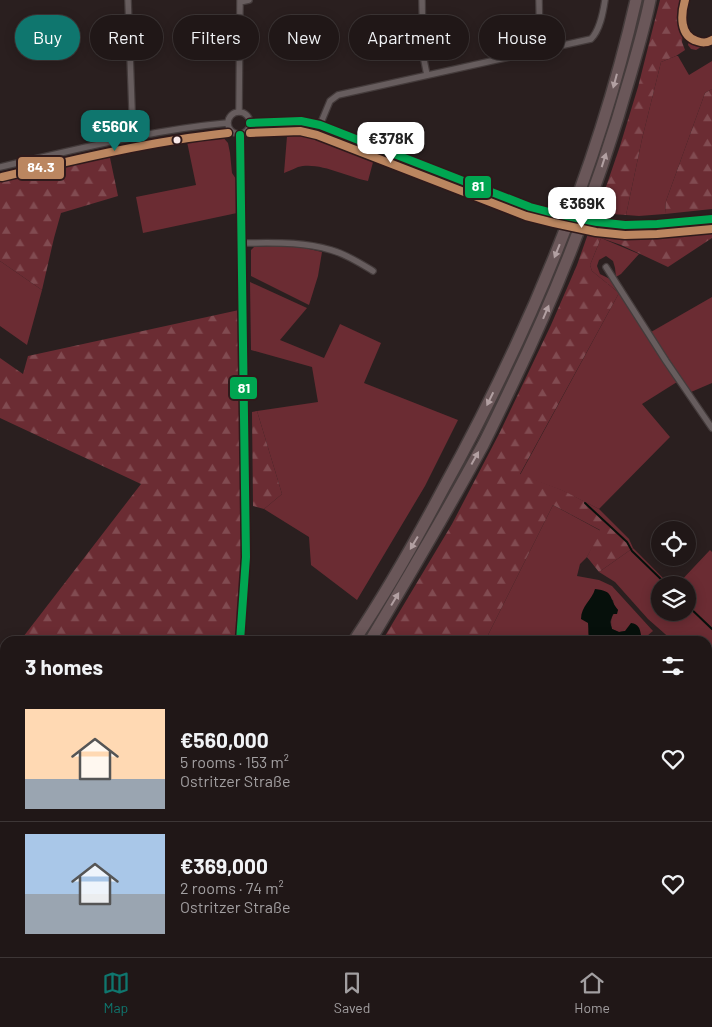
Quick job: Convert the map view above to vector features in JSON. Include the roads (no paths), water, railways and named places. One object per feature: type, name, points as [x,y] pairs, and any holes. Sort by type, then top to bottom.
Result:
[{"type":"highway","points":[[357,636],[417,538],[472,437],[520,338],[557,251],[584,178],[610,98],[636,0]]},
{"type":"highway","points":[[373,636],[430,541],[479,451],[533,342],[596,185],[620,113],[650,0]]},
{"type":"street","points":[[128,0],[133,137]]},
{"type":"street","points":[[239,112],[240,1],[249,0]]},
{"type":"street","points":[[422,0],[423,54],[428,75]]},
{"type":"street","points":[[539,0],[539,15]]},
{"type":"street","points":[[565,45],[591,39],[596,35],[604,10],[605,0]]},
{"type":"street","points":[[320,125],[330,101],[338,95],[495,60]]},
{"type":"street","points":[[239,112],[246,114],[250,123],[249,130],[240,135],[231,132],[227,123],[232,114],[239,112]]},
{"type":"street","points":[[250,123],[301,122],[320,125],[530,207],[578,218],[640,225],[712,219]]},
{"type":"street","points":[[0,167],[133,137],[194,126],[227,123]]},
{"type":"street","points":[[240,135],[246,557],[240,636]]},
{"type":"street","points":[[241,243],[293,242],[308,244],[340,253],[373,271]]},
{"type":"street","points":[[606,267],[666,361],[712,428]]},
{"type":"waterway","points":[[585,503],[627,542],[632,551],[658,576]]},
{"type":"waterway","points":[[696,614],[712,629]]}]
